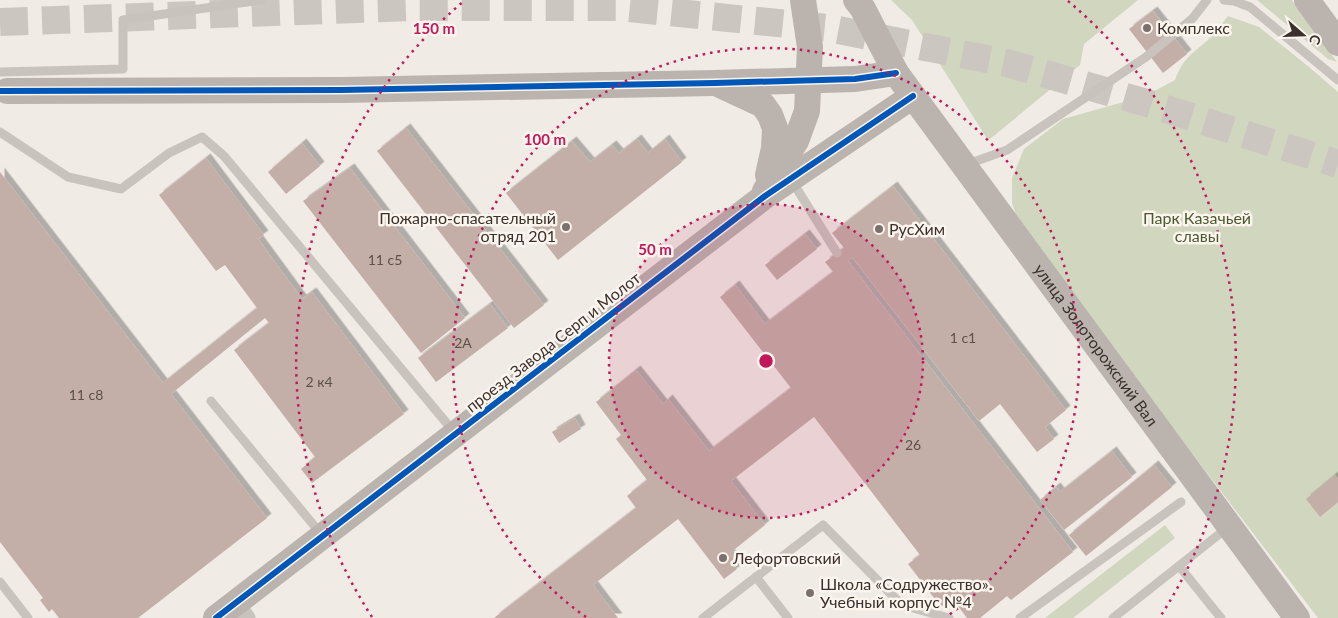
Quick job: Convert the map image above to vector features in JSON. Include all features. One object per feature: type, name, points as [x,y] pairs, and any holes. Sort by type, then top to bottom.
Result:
[{"type":"street","points":[[759,201],[796,141],[807,110],[810,47],[803,0]]},
{"type":"street","name":"улица Золоторожский Вал","points":[[856,0],[896,72],[913,96],[1297,618]]},
{"type":"street","points":[[1307,0],[1338,43]]},
{"type":"street","points":[[3,81],[341,90],[855,79],[896,72]]},
{"type":"street","points":[[715,83],[764,105],[774,123],[772,163],[759,201]]},
{"type":"street","name":"проезд Завода Серп и Молот","points":[[232,613],[323,536],[759,201],[790,178],[913,96]]},
{"type":"lane","points":[[3,81],[123,69],[123,20],[261,0]]},
{"type":"lane","points":[[963,166],[1006,150],[1146,57],[1192,19],[1206,0]]},
{"type":"lane","points":[[1224,0],[1234,1],[1250,7],[1338,80]]},
{"type":"lane","points":[[0,132],[68,177],[121,188],[169,153],[202,137],[224,156],[456,434]]},
{"type":"lane","points":[[790,178],[837,252]]},
{"type":"lane","points":[[211,401],[323,536]]},
{"type":"lane","points":[[1020,618],[1181,502]]},
{"type":"lane","points":[[703,618],[824,525],[902,605],[949,618]]},
{"type":"lane","points":[[1113,618],[1230,527]]},
{"type":"lane","points":[[1179,566],[1221,618]]},
{"type":"lane","points":[[756,577],[788,618]]},
{"type":"lane","points":[[0,582],[28,618]]},
{"type":"green space","points":[[891,0],[1138,0],[1084,44],[1080,65],[990,139],[986,137],[912,20]]},
{"type":"green space","points":[[1257,0],[1292,0],[1337,62],[1328,59]]},
{"type":"green space","name":"Парк Казачьей славы","points":[[1228,16],[1259,27],[1338,92],[1338,618],[1318,618],[1021,230],[1012,203],[1012,178],[1024,149],[1063,119],[1145,96],[1175,80],[1186,60],[1213,36]]},
{"type":"green space","points":[[1165,525],[1175,538],[1073,618],[1045,618]]},
{"type":"building","points":[[1153,11],[1187,54],[1163,73],[1129,29]]},
{"type":"building","points":[[406,128],[544,305],[514,328],[377,151]]},
{"type":"building","name":"Пожарно-спасательный отряд 201","points":[[637,139],[648,153],[665,139],[682,162],[558,260],[506,193],[572,141],[590,162],[612,145],[619,153]]},
{"type":"building","points":[[302,143],[320,166],[286,194],[268,172]]},
{"type":"building","points":[[206,158],[264,235],[258,239],[302,299],[312,292],[404,414],[312,483],[301,469],[315,457],[234,350],[269,323],[265,318],[171,394],[267,518],[138,618],[59,618],[52,609],[49,612],[40,600],[43,598],[0,542],[0,172],[163,383],[257,308],[225,265],[216,271],[159,195]]},
{"type":"building","points":[[350,168],[465,318],[421,353],[303,201]]},
{"type":"building","points":[[893,186],[1066,410],[1045,427],[1054,439],[1037,452],[1000,404],[979,421],[852,257],[848,261],[1073,552],[1011,600],[1007,596],[980,618],[967,618],[952,598],[941,607],[908,564],[920,555],[814,417],[731,481],[765,525],[730,553],[736,561],[733,564],[737,569],[724,579],[678,519],[593,585],[618,618],[494,618],[636,508],[627,496],[647,480],[616,439],[621,435],[596,402],[636,370],[663,404],[668,399],[709,451],[791,388],[720,297],[735,285],[765,324],[833,272],[825,262],[844,248],[832,233]]},
{"type":"building","points":[[805,234],[817,249],[777,280],[765,265]]},
{"type":"building","points":[[490,304],[508,328],[436,382],[418,358]]},
{"type":"building","points":[[575,418],[581,429],[559,443],[552,432]]},
{"type":"building","points":[[1112,451],[1132,477],[1064,530],[1040,500],[1056,487],[1060,492]]},
{"type":"building","points":[[1154,465],[1172,487],[1086,556],[1069,535]]},
{"type":"building","points":[[1335,475],[1338,479],[1338,502],[1320,517],[1306,499]]},
{"type":"tunnel","points":[[0,22],[412,7],[618,7],[828,28],[1007,63],[1147,103],[1338,164]]},
{"type":"cycle path","points":[[0,91],[341,90],[715,83],[855,79],[896,73]]},
{"type":"cycle path","points":[[216,618],[765,196],[913,96]]},
{"type":"place","name":"Комплекс","points":[[1147,28]]},
{"type":"place","name":"Пожарно-спасательный отряд 201","points":[[566,227]]},
{"type":"place","name":"РусХим","points":[[879,229]]},
{"type":"place","name":"Лефортовский","points":[[723,558]]},
{"type":"place","name":"Школа «Содружество». Учебный корпус №4","points":[[810,593]]}]
